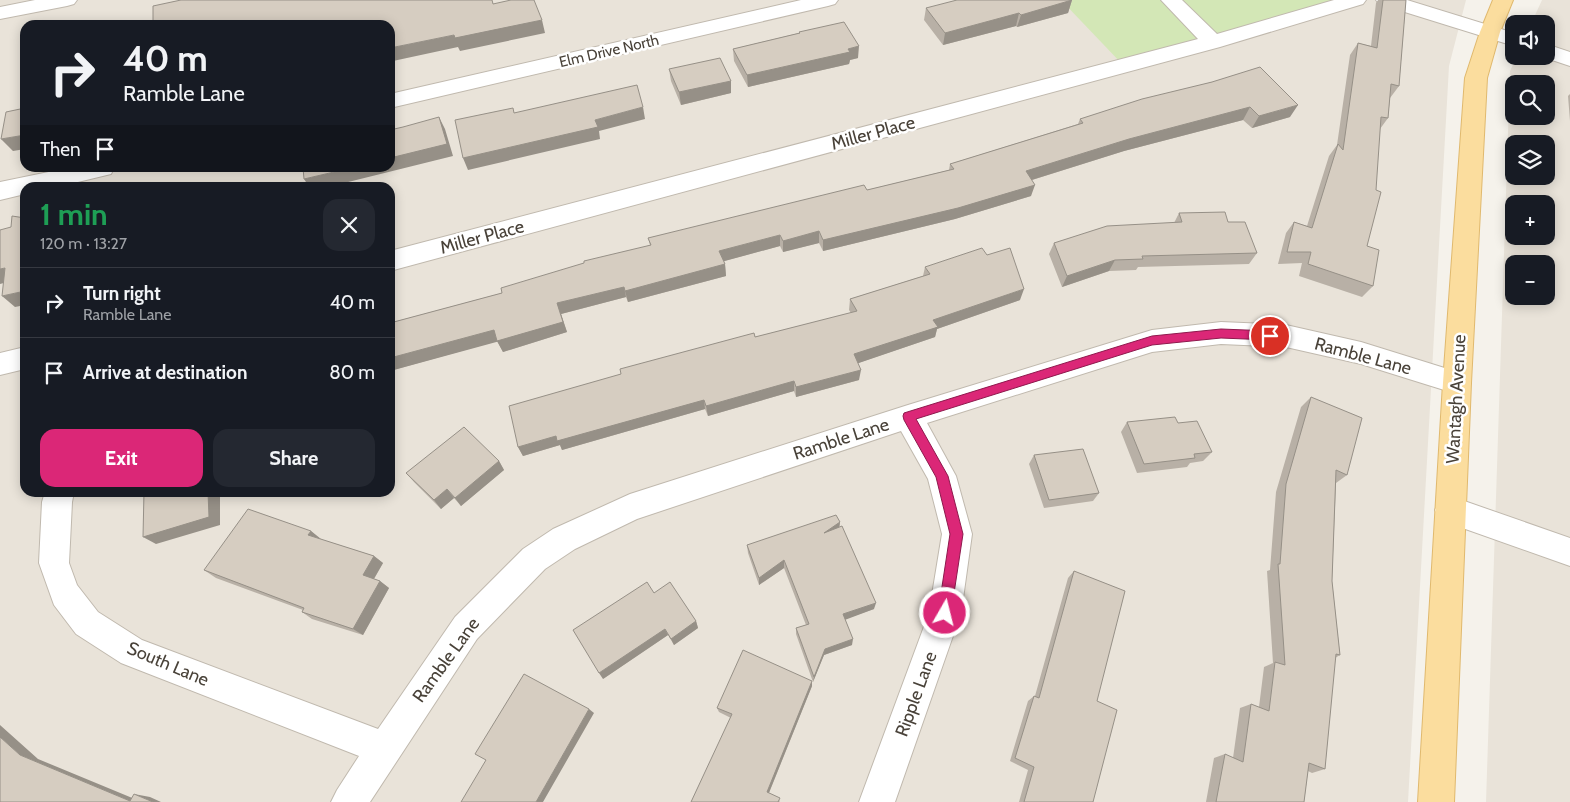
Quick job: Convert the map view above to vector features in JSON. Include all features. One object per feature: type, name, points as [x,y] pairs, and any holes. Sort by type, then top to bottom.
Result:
[{"type":"main road","name":"Wantagh Avenue","points":[[1436,802],[1457,383],[1476,78],[1490,32],[1503,0]]},
{"type":"street","points":[[0,13],[67,0]]},
{"type":"street","name":"Elm Drive North","points":[[395,100],[828,0]]},
{"type":"street","points":[[1171,0],[1213,42]]},
{"type":"street","name":"Miller Place","points":[[395,260],[1213,42],[1356,0]]},
{"type":"street","points":[[1386,0],[1505,37]]},
{"type":"street","points":[[1555,54],[1570,59]]},
{"type":"street","points":[[40,182],[85,172]]},
{"type":"street","points":[[0,191],[20,187]]},
{"type":"street","name":"Ramble Lane","points":[[349,802],[383,748],[466,628],[534,560],[564,539],[630,508],[908,416],[1152,341],[1221,333],[1286,336],[1361,353],[1457,383]]},
{"type":"street","points":[[0,364],[20,359]]},
{"type":"street","name":"Ripple Lane","points":[[877,802],[945,613],[957,534],[942,476],[908,416]]},
{"type":"street","name":"South Lane","points":[[58,497],[54,563],[65,594],[87,623],[132,652],[383,748]]},
{"type":"street","points":[[1450,510],[1570,552]]},
{"type":"shaded area","points":[[0,0],[1466,0],[1449,66],[1408,802],[0,802]]},
{"type":"shaded area","points":[[1542,0],[1570,0],[1570,802],[1486,802],[1505,223],[1505,245],[1555,245],[1555,195],[1506,195],[1506,185],[1555,185],[1555,135],[1508,135],[1508,125],[1555,125],[1555,75],[1510,75],[1513,65],[1555,65],[1555,15],[1535,15]]},
{"type":"green space","points":[[1061,0],[1351,0],[1123,65]]},
{"type":"building","points":[[181,0],[492,0],[493,4],[511,0],[534,0],[542,20],[455,38],[454,35],[395,47],[395,20],[153,20],[153,6]]},
{"type":"building","points":[[957,0],[1072,0],[1021,15],[1019,13],[945,33],[926,8]]},
{"type":"building","points":[[1383,0],[1406,0],[1399,86],[1391,84],[1388,118],[1381,117],[1376,190],[1381,192],[1367,246],[1379,250],[1373,286],[1308,264],[1311,252],[1287,252],[1294,222],[1312,228],[1338,144],[1343,150],[1358,43],[1377,48]]},
{"type":"building","points":[[844,22],[859,46],[848,49],[850,52],[747,75],[733,49],[799,32]]},
{"type":"building","points":[[720,58],[731,81],[679,92],[669,69]]},
{"type":"building","points":[[1260,67],[1298,105],[1259,116],[1250,107],[1129,139],[1026,171],[1035,185],[958,208],[823,240],[819,231],[783,241],[780,235],[719,251],[725,264],[625,291],[624,287],[557,303],[563,322],[497,341],[494,330],[395,357],[395,322],[502,293],[501,288],[584,263],[584,261],[651,245],[648,238],[864,185],[867,190],[954,169],[950,164],[1083,123],[1080,119],[1142,99],[1212,82]]},
{"type":"building","points":[[637,85],[643,107],[595,120],[598,127],[463,158],[455,120],[513,108],[514,113]]},
{"type":"building","points":[[20,109],[20,136],[1,139],[6,112]]},
{"type":"building","points":[[439,117],[447,144],[395,157],[395,129]]},
{"type":"building","points":[[303,172],[334,172],[304,179]]},
{"type":"building","points":[[1225,212],[1228,222],[1245,222],[1257,253],[1142,256],[1143,259],[1115,260],[1067,276],[1054,243],[1107,226],[1182,222],[1179,213]]},
{"type":"building","points":[[12,216],[20,217],[20,292],[2,296],[5,268],[0,269],[0,230],[11,227]]},
{"type":"building","points":[[982,248],[987,255],[1010,248],[1024,289],[933,320],[938,327],[854,354],[861,370],[796,387],[794,381],[706,406],[704,400],[557,441],[556,436],[518,447],[509,406],[621,374],[620,369],[754,333],[755,337],[857,311],[850,299],[930,274],[925,267]]},
{"type":"building","points":[[1311,397],[1362,418],[1347,475],[1336,470],[1332,581],[1340,655],[1336,654],[1325,769],[1309,763],[1304,802],[1216,802],[1225,754],[1243,762],[1251,704],[1269,711],[1275,662],[1285,665],[1278,564],[1280,564],[1286,484]]},
{"type":"building","points":[[1175,417],[1178,423],[1197,421],[1212,452],[1194,454],[1195,458],[1144,464],[1127,422]]},
{"type":"building","points":[[464,427],[499,461],[455,498],[447,489],[434,500],[406,473]]},
{"type":"building","points":[[1083,449],[1099,493],[1049,500],[1034,455]]},
{"type":"building","points":[[144,497],[208,497],[209,517],[143,537]]},
{"type":"building","points":[[248,509],[311,531],[308,535],[374,556],[363,575],[380,581],[353,629],[302,612],[304,608],[204,570]]},
{"type":"building","points":[[836,515],[840,522],[824,533],[842,526],[876,603],[843,614],[853,639],[825,649],[814,677],[796,628],[809,624],[784,560],[759,578],[747,545]]},
{"type":"building","points":[[1074,571],[1125,591],[1097,701],[1117,710],[1093,802],[1024,802],[1034,767],[1015,758],[1034,696],[1039,698]]},
{"type":"building","points":[[647,582],[654,593],[670,582],[696,621],[671,639],[665,629],[599,673],[573,630]]},
{"type":"building","points":[[743,650],[812,681],[767,792],[780,798],[778,802],[691,802],[732,714],[717,708]]},
{"type":"building","points":[[524,674],[589,709],[536,802],[461,802],[486,760],[475,754]]},
{"type":"building","points":[[0,737],[20,755],[130,801],[134,794],[153,802],[0,802]]},
{"type":"route","points":[[945,613],[957,534],[942,476],[908,416],[1152,341],[1221,333],[1270,336]]}]
